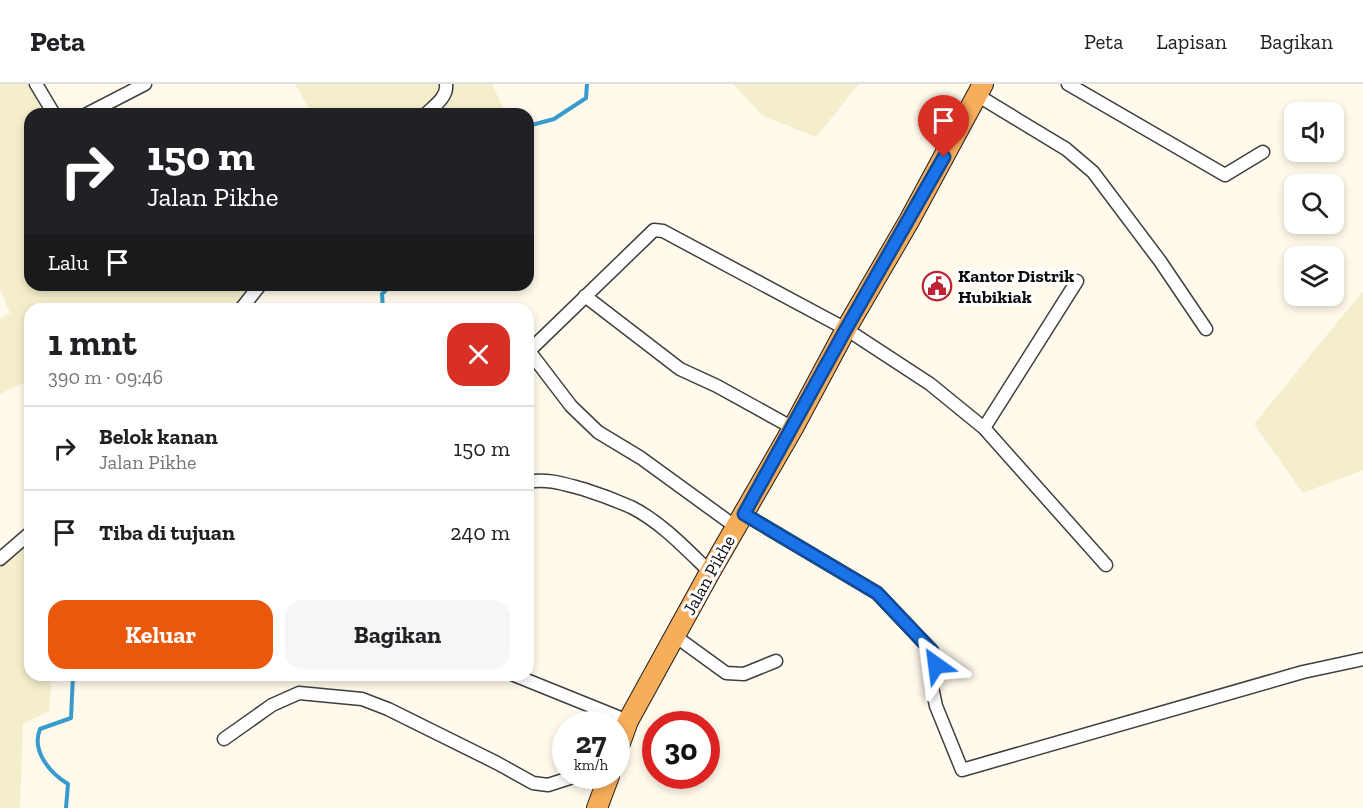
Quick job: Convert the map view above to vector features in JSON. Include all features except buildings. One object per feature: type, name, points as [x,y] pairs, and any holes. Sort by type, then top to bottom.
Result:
[{"type":"highway","name":"Jalan Pikhe","points":[[630,717],[846,329],[909,221],[980,90]]},
{"type":"highway","points":[[597,808],[604,789]]},
{"type":"street","points":[[36,84],[50,108]]},
{"type":"street","points":[[99,108],[145,84]]},
{"type":"street","points":[[432,108],[444,97],[447,90],[446,84]]},
{"type":"street","points":[[1068,84],[1225,175],[1263,152]]},
{"type":"street","points":[[980,90],[1066,149],[1094,172],[1160,261],[1206,329]]},
{"type":"street","points":[[534,346],[654,230],[659,230],[846,329],[930,384],[984,428],[1106,565]]},
{"type":"street","points":[[984,428],[1077,281]]},
{"type":"street","points":[[246,303],[255,291]]},
{"type":"street","points":[[585,296],[680,369],[717,386],[792,428]]},
{"type":"street","points":[[534,358],[571,406],[598,432],[740,521],[877,593],[932,651],[936,665],[932,687],[936,706],[962,770],[1303,672],[1363,659]]},
{"type":"street","points":[[534,481],[558,482],[632,508],[665,531],[710,572]]},
{"type":"street","points":[[0,559],[24,538]]},
{"type":"street","points":[[675,636],[726,673],[744,674],[776,661]]},
{"type":"street","points":[[529,681],[603,711]]},
{"type":"street","points":[[224,739],[272,705],[299,693],[362,699],[381,706],[533,783],[552,784]]},
{"type":"shaded area","points":[[0,84],[28,84],[41,108],[24,108],[24,291],[248,291],[240,303],[24,303],[24,383],[0,394],[0,319],[10,313],[0,289]]},
{"type":"shaded area","points":[[295,84],[492,84],[503,108],[309,108]]},
{"type":"shaded area","points":[[733,84],[859,84],[816,137],[763,116]]},
{"type":"shaded area","points":[[1363,291],[1363,470],[1303,493],[1254,424]]},
{"type":"shaded area","points":[[24,539],[24,681],[52,681],[49,711],[23,724],[20,808],[0,808],[0,559]]},
{"type":"waterway","points":[[534,124],[554,119],[586,98],[587,84]]},
{"type":"waterway","points":[[383,303],[382,294],[385,291]]},
{"type":"waterway","points":[[66,808],[68,784],[44,761],[40,753],[38,737],[40,729],[71,718],[73,681]]},
{"type":"place","name":"Kantor Distrik Hubikiak","points":[[937,286]]},
{"type":"route","points":[[936,665],[932,651],[877,593],[744,514],[944,157]]}]
